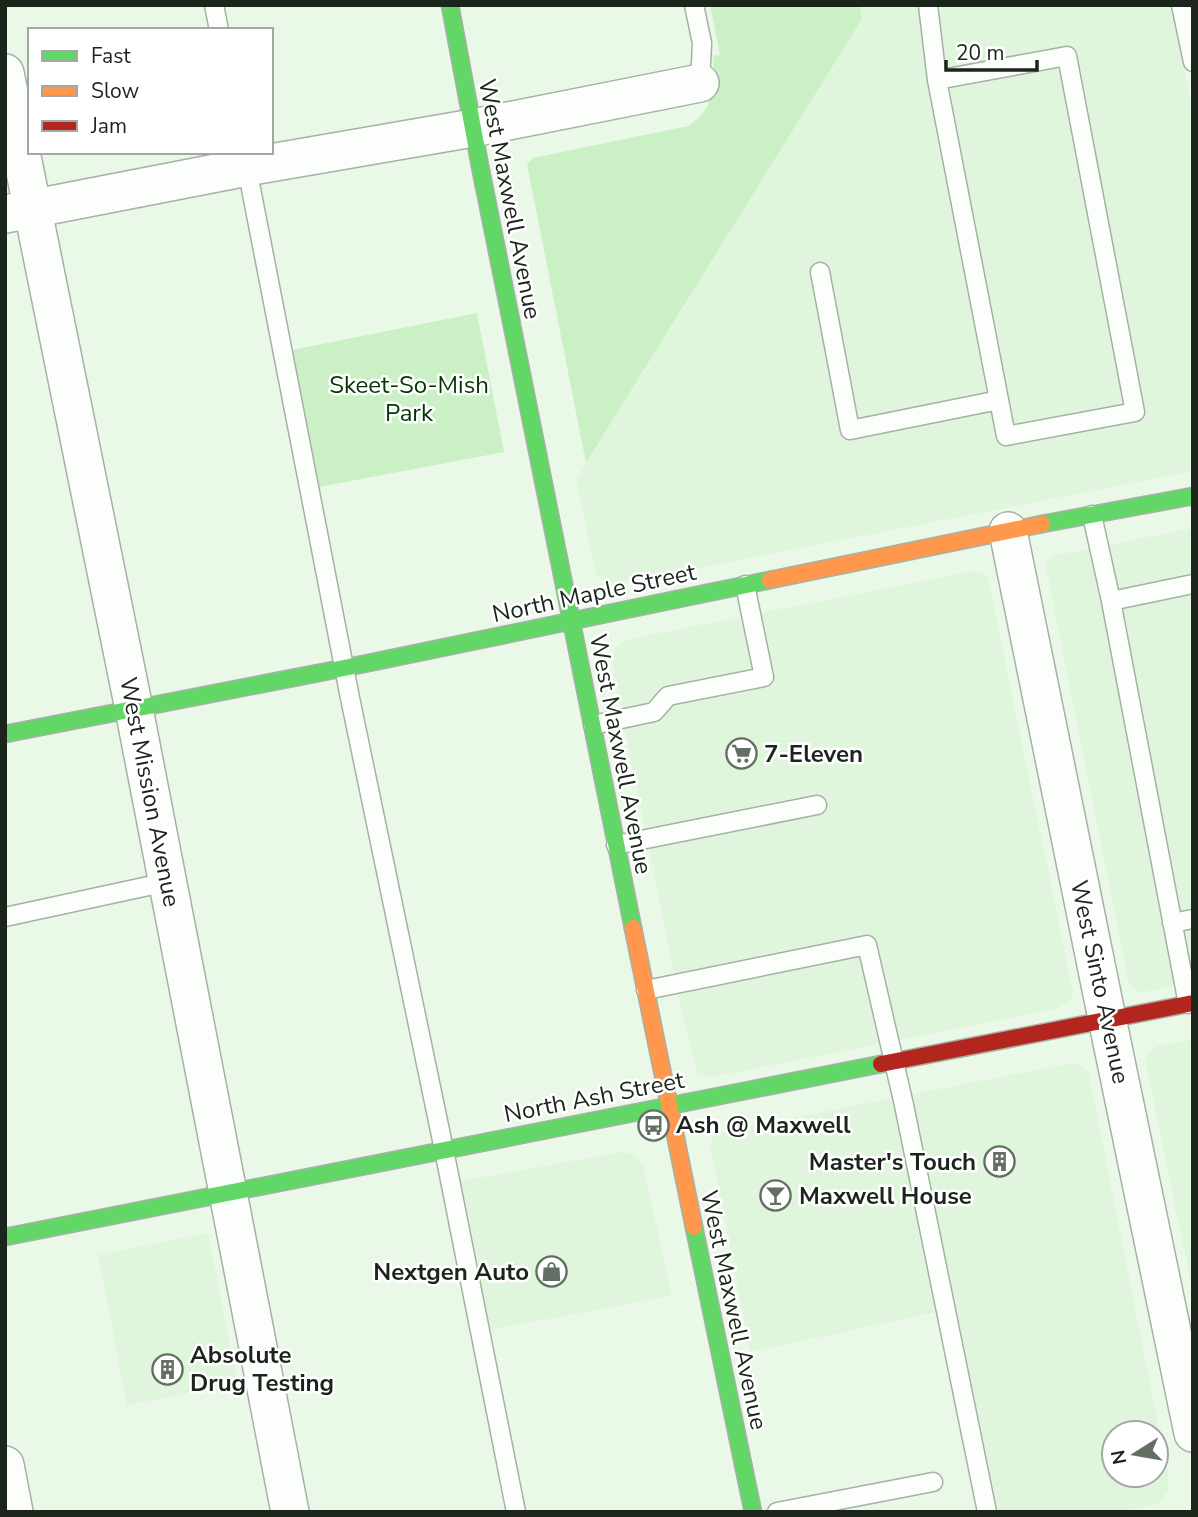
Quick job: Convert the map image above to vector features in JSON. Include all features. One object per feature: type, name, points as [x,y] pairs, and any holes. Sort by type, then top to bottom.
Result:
[{"type":"main road","name":"West Maxwell Avenue","points":[[450,5],[668,1105],[753,1512]]},
{"type":"main road","name":"North Maple Street","points":[[5,734],[1193,496]]},
{"type":"main road","name":"North Ash Street","points":[[5,1237],[1190,1003]]},
{"type":"street","name":"West Mission Avenue","points":[[5,73],[19,212],[134,709],[290,1512]]},
{"type":"street","points":[[19,212],[246,160],[473,128],[700,83]]},
{"type":"street","name":"West Sinto Avenue","points":[[1009,531],[1193,1433]]},
{"type":"street","points":[[5,1465],[14,1512]]},
{"type":"lane","points":[[214,5],[219,28]]},
{"type":"lane","points":[[694,5],[702,43],[700,83]]},
{"type":"lane","points":[[928,5],[937,80],[1006,436],[1135,412],[1067,56],[937,80]]},
{"type":"lane","points":[[1181,5],[1193,62]]},
{"type":"lane","points":[[246,160],[344,668],[516,1512]]},
{"type":"lane","points":[[820,272],[850,430],[999,400]]},
{"type":"lane","points":[[1092,515],[1190,1003]]},
{"type":"lane","points":[[1111,601],[1193,584]]},
{"type":"lane","points":[[593,725],[654,712],[668,696],[764,677],[745,585]]},
{"type":"lane","points":[[616,845],[817,805]]},
{"type":"lane","points":[[5,916],[167,882]]},
{"type":"lane","points":[[1172,923],[1193,919]]},
{"type":"lane","points":[[646,990],[867,945],[894,1061],[987,1512]]},
{"type":"lane","points":[[777,1512],[933,1482]]},
{"type":"shaded area","points":[[859,5],[1171,5],[1193,114],[1193,471],[608,586],[596,575],[576,480],[862,19]]},
{"type":"shaded area","points":[[1193,528],[1193,982],[1142,992],[1136,991],[1128,980],[1046,566],[1053,556]]},
{"type":"shaded area","points":[[973,571],[984,573],[990,586],[1073,994],[1070,1001],[1056,1009],[711,1077],[698,1073],[678,994],[614,675],[612,656],[615,648],[630,639]]},
{"type":"shaded area","points":[[1193,1039],[1193,1292],[1146,1057],[1157,1046]]},
{"type":"shaded area","points":[[1071,1063],[1088,1071],[1157,1419],[1100,1419],[1100,1489],[1168,1489],[1168,1492],[1158,1503],[1126,1512],[980,1512],[937,1312],[750,1352],[710,1143],[717,1133]]},
{"type":"shaded area","points":[[620,1152],[634,1154],[643,1166],[672,1296],[488,1330],[458,1182]]},
{"type":"shaded area","points":[[208,1233],[238,1384],[127,1405],[98,1255]]},
{"type":"green space","points":[[710,5],[859,5],[862,19],[586,463],[527,164],[533,158],[688,126],[697,119],[712,96],[713,56],[720,55]]},
{"type":"green space","name":"Skeet-So-Mish Park","points":[[477,313],[504,452],[319,487],[292,350]]},
{"type":"traffic: fast","points":[[450,5],[633,928]]},
{"type":"traffic: fast","points":[[1042,524],[1193,496]]},
{"type":"traffic: fast","points":[[5,734],[344,668],[770,580]]},
{"type":"traffic: fast","points":[[5,1237],[881,1064]]},
{"type":"traffic: fast","points":[[694,1227],[753,1512]]},
{"type":"traffic: slow","points":[[770,580],[1042,524]]},
{"type":"traffic: slow","points":[[633,928],[694,1227]]},
{"type":"traffic: jam","points":[[881,1064],[1193,1003]]},
{"type":"place","name":"7-Eleven","points":[[741,754]]},
{"type":"place","name":"Ash @ Maxwell","points":[[653,1125]]},
{"type":"place","name":"Master's Touch","points":[[999,1162]]},
{"type":"place","name":"Maxwell House","points":[[776,1196]]},
{"type":"place","name":"Nextgen Auto","points":[[552,1272]]},
{"type":"place","name":"Absolute Drug Testing","points":[[167,1369]]}]
